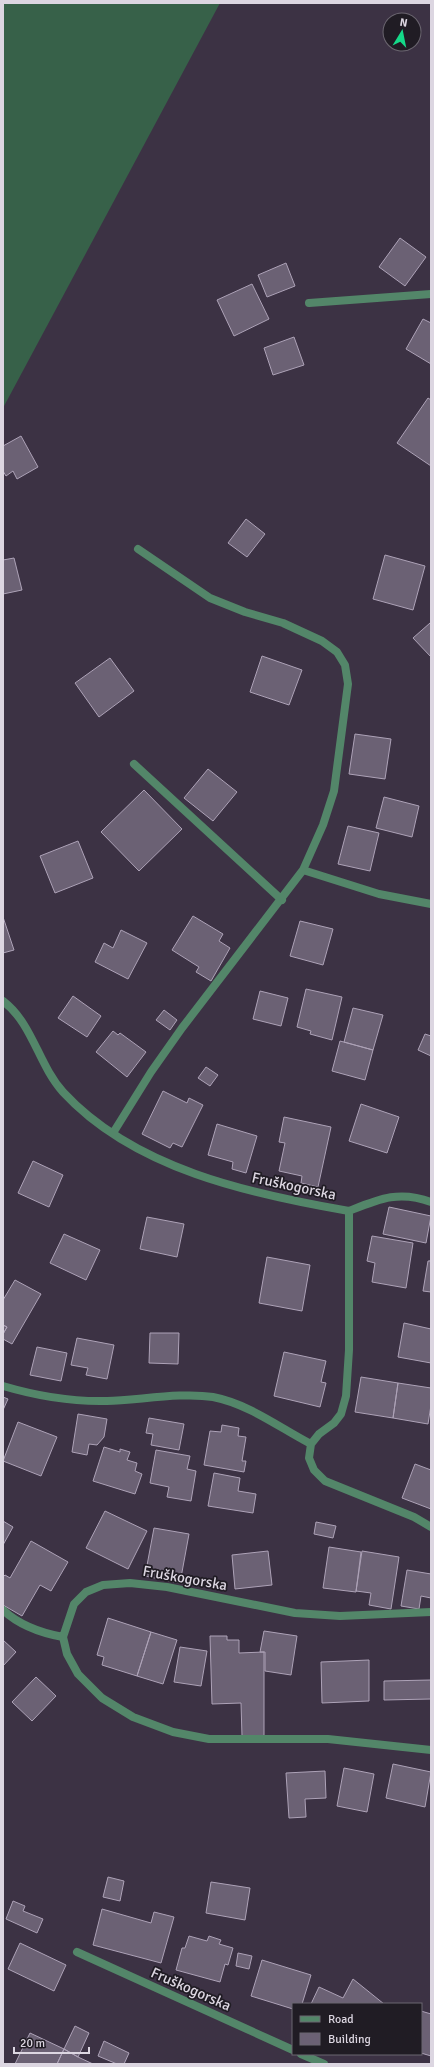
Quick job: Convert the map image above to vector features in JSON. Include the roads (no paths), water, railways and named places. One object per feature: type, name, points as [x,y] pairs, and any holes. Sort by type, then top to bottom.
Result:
[{"type":"street","points":[[309,303],[431,294]]},
{"type":"street","points":[[114,1133],[151,1072],[177,1034],[282,900],[303,870],[323,826],[334,791],[348,684],[345,665],[337,652],[322,641],[283,623],[245,612],[210,598],[138,549]]},
{"type":"street","points":[[134,764],[282,900]]},
{"type":"street","points":[[303,870],[380,894],[431,904]]},
{"type":"street","name":"Fruškogorska","points":[[3,1001],[21,1020],[45,1069],[58,1086],[76,1106],[114,1133],[158,1159],[243,1190],[289,1201],[349,1211],[349,1350],[346,1396],[340,1414],[334,1423],[320,1434],[311,1444]]},
{"type":"street","points":[[349,1211],[380,1198],[398,1195],[419,1197],[431,1202]]},
{"type":"street","points":[[3,1386],[59,1399],[106,1401],[185,1396],[212,1397],[236,1403],[311,1444],[309,1458],[314,1470],[326,1481],[408,1514],[431,1527]]},
{"type":"street","name":"Fruškogorska","points":[[63,1637],[74,1604],[86,1592],[103,1585],[130,1583],[167,1587],[295,1613],[340,1616],[431,1612]]},
{"type":"street","points":[[3,1610],[27,1626],[44,1634],[63,1637],[67,1654],[78,1674],[102,1698],[133,1717],[172,1732],[209,1738],[328,1739],[431,1750]]},
{"type":"street","name":"Fruškogorska","points":[[77,1952],[292,2050]]},
{"type":"street","points":[[303,2055],[324,2064]]}]
